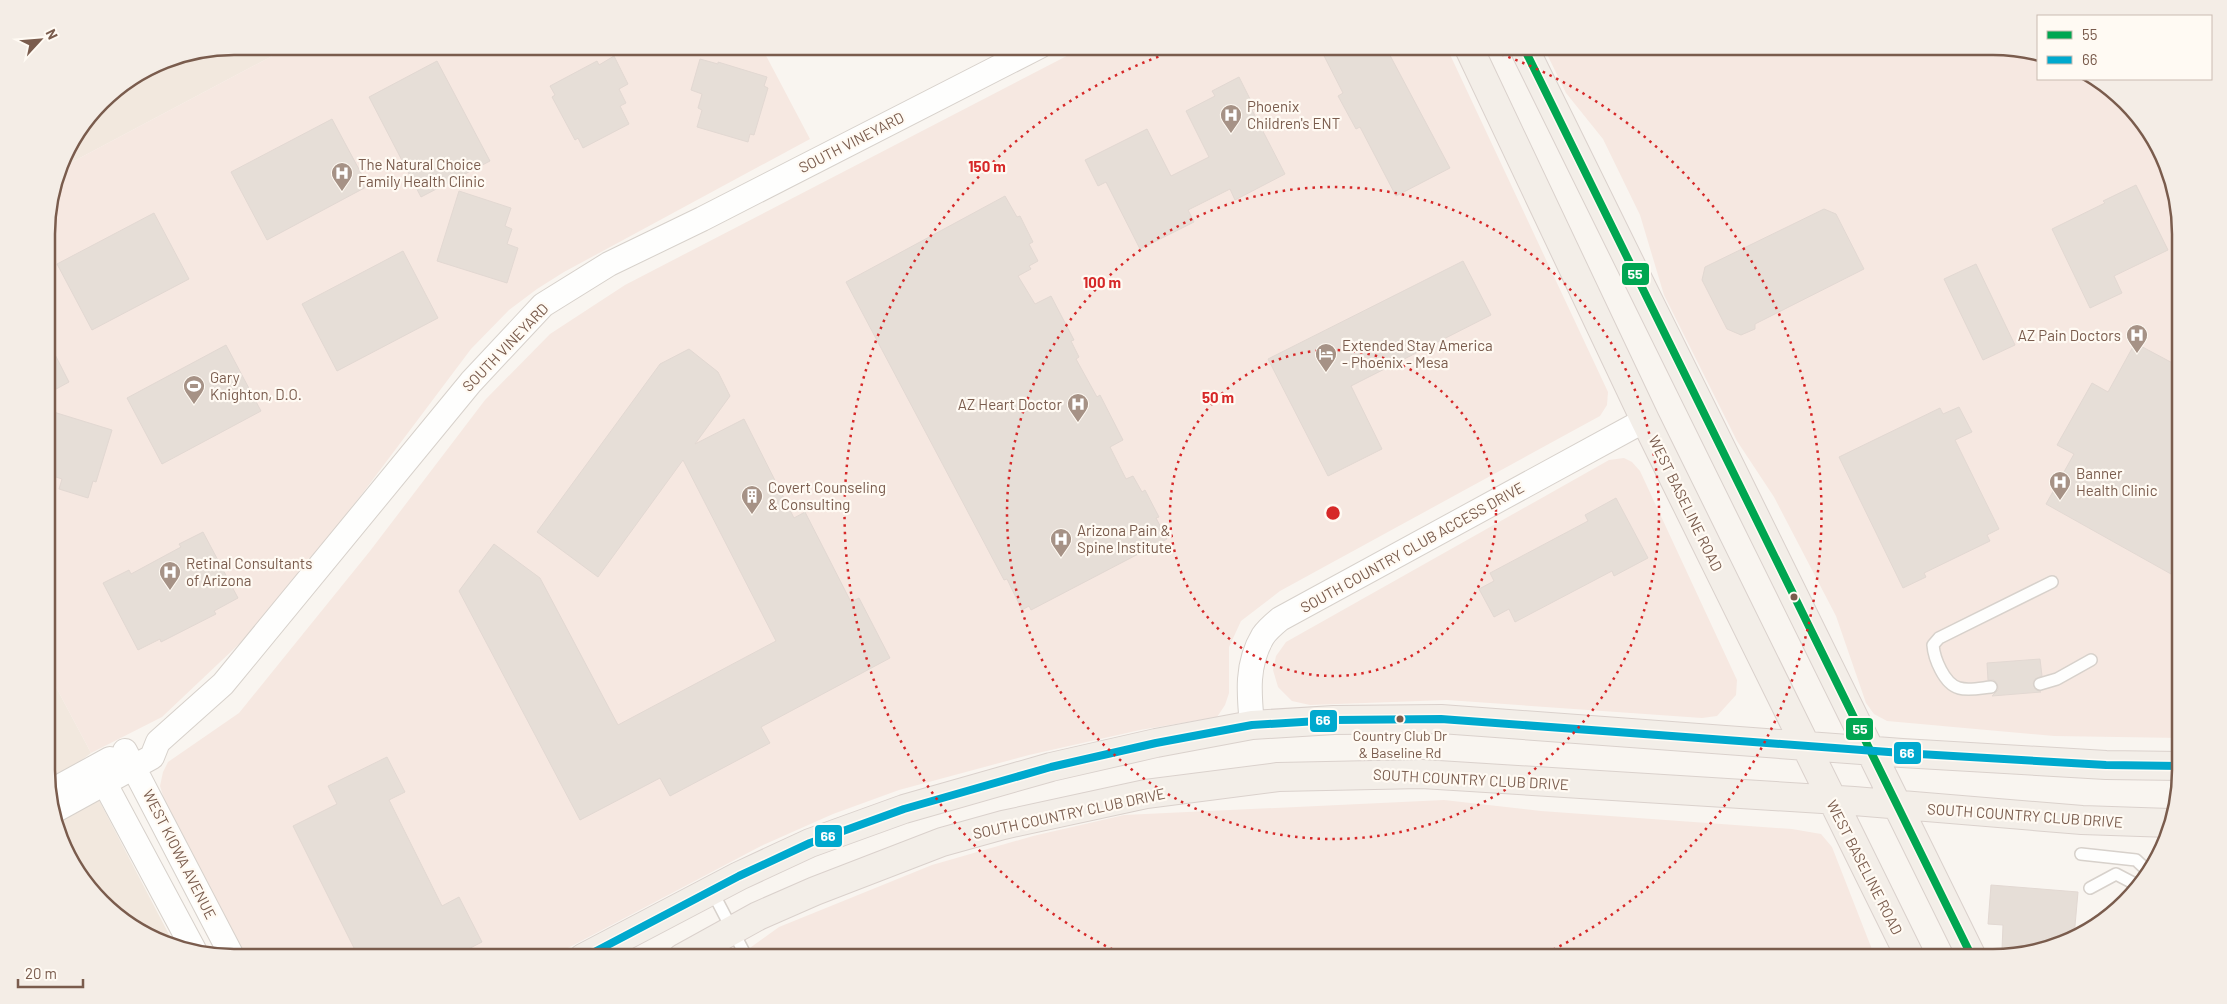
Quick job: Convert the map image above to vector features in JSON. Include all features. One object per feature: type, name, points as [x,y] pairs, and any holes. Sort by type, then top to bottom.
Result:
[{"type":"main road","name":"WEST BASELINE ROAD","points":[[1472,55],[1645,420],[1906,949]]},
{"type":"main road","points":[[1527,55],[1968,949]]},
{"type":"main road","points":[[600,949],[711,890],[810,843],[904,809],[1051,767],[1156,743],[1252,725],[1334,720],[1442,719],[1806,747],[2088,764],[2172,766]]},
{"type":"main road","name":"SOUTH COUNTRY CLUB DRIVE","points":[[698,949],[758,916],[815,891],[942,842],[1002,825],[1138,796],[1278,777],[1418,774],[1832,800],[2082,820],[2164,823]]},
{"type":"street","name":"SOUTH VINEYARD","points":[[56,790],[100,775],[130,759],[143,741],[158,742],[223,684],[471,382],[543,305],[609,264],[702,219],[1022,55]]},
{"type":"street","name":"SOUTH COUNTRY CLUB ACCESS DRIVE","points":[[1252,725],[1248,688],[1252,660],[1263,635],[1280,619],[1645,420]]},
{"type":"street","name":"WEST KIOWA AVENUE","points":[[130,759],[228,949]]},
{"type":"street","name":"SOUTH VINEYARD","points":[[59,807],[100,775]]},
{"type":"street","name":"WEST KIOWA AVENUE","points":[[100,775],[191,944]]},
{"type":"lane","points":[[1991,687],[1958,688],[1950,683],[1934,657],[1934,645],[1939,638],[2052,582]]},
{"type":"lane","points":[[2040,684],[2057,679],[2091,660]]},
{"type":"lane","points":[[2081,854],[2136,860],[2144,867]]},
{"type":"lane","points":[[2090,888],[2116,874],[2132,883]]},
{"type":"lane","points":[[711,890],[742,949]]},
{"type":"shaded area","points":[[222,55],[274,55],[70,163],[85,134],[107,107],[134,85],[155,73],[176,64],[199,58]]},
{"type":"shaded area","points":[[274,55],[766,55],[810,139],[564,272],[509,310],[471,349],[362,494],[257,627],[162,717],[91,753],[55,685],[55,222],[58,199],[70,163]]},
{"type":"shaded area","points":[[1069,55],[1450,55],[1608,392],[1607,405],[1600,416],[1280,591],[1241,621],[1229,647],[1229,693],[1225,705],[1217,717],[1140,730],[1029,755],[899,790],[833,814],[761,846],[566,949],[239,949],[166,805],[160,786],[163,772],[168,762],[239,713],[370,551],[485,400],[550,334],[625,285]]},
{"type":"shaded area","points":[[1547,55],[2005,55],[2037,60],[2037,80],[2085,80],[2120,107],[2142,134],[2154,155],[2163,176],[2172,222],[2172,738],[2054,736],[1887,721],[1874,714],[1866,703],[1836,616],[1774,497],[1737,441],[1664,295],[1640,215],[1603,139],[1566,93]]},
{"type":"shaded area","points":[[1624,458],[1632,462],[1640,471],[1737,680],[1736,695],[1717,716],[1702,718],[1447,700],[1310,705],[1292,701],[1278,687],[1273,670],[1276,656],[1286,642],[1609,460]]},
{"type":"shaded area","points":[[55,685],[91,753],[79,762],[171,938],[134,919],[107,897],[85,870],[73,849],[64,828],[55,782]]},
{"type":"shaded area","points":[[1444,800],[1541,811],[1792,829],[1821,834],[1832,847],[1872,949],[748,949],[779,927],[932,865],[1033,836],[1124,815]]},
{"type":"building","points":[[1324,55],[1390,55],[1450,168],[1396,196],[1360,127],[1356,129],[1338,96],[1343,93]]},
{"type":"building","points":[[614,56],[628,84],[619,89],[626,103],[620,106],[629,124],[583,148],[578,138],[575,140],[552,97],[555,95],[550,86],[597,61],[599,65]]},
{"type":"building","points":[[700,59],[718,64],[718,62],[767,77],[764,86],[768,88],[754,135],[750,134],[748,142],[697,127],[702,110],[698,108],[702,94],[691,90]]},
{"type":"building","points":[[437,61],[490,161],[421,197],[369,97]]},
{"type":"building","points":[[1239,77],[1255,109],[1252,110],[1285,174],[1235,200],[1230,189],[1188,210],[1194,222],[1140,249],[1106,182],[1098,186],[1085,160],[1147,129],[1171,176],[1209,157],[1186,111],[1215,96],[1212,91]]},
{"type":"building","points":[[332,119],[368,186],[267,240],[231,172]]},
{"type":"building","points":[[2136,185],[2168,250],[2114,276],[2122,293],[2090,308],[2052,229],[2105,203],[2103,201]]},
{"type":"building","points":[[459,191],[511,208],[505,226],[512,229],[507,244],[518,248],[507,283],[437,261]]},
{"type":"building","points":[[1005,196],[1017,217],[1020,216],[1033,242],[1029,244],[1038,261],[1029,266],[1031,269],[1018,276],[1035,304],[1051,296],[1074,340],[1071,341],[1079,357],[1076,359],[1097,397],[1100,395],[1123,440],[1110,447],[1126,479],[1133,476],[1142,492],[1145,490],[1159,517],[1156,518],[1167,539],[1031,610],[1029,606],[1022,610],[1007,579],[1004,580],[846,282]]},
{"type":"building","points":[[1824,209],[1836,214],[1864,269],[1755,324],[1755,329],[1741,335],[1727,329],[1702,280],[1705,267]]},
{"type":"building","points":[[154,213],[189,279],[92,330],[57,264]]},
{"type":"building","points":[[403,251],[438,318],[337,371],[302,304]]},
{"type":"building","name":"Extended Stay America - Phoenix - Mesa","points":[[1463,261],[1491,315],[1351,386],[1382,449],[1328,476],[1268,359]]},
{"type":"building","points":[[1976,264],[2015,345],[1983,360],[1944,279]]},
{"type":"building","points":[[2135,343],[2172,363],[2171,574],[2046,504],[2074,454],[2057,445],[2092,383],[2108,392]]},
{"type":"building","name":"Gary Knighton, D.O.","points":[[226,345],[261,411],[162,464],[127,398]]},
{"type":"building","points":[[689,349],[718,372],[730,396],[695,444],[744,419],[794,518],[805,512],[851,602],[859,598],[890,658],[761,727],[770,743],[670,796],[660,778],[580,820],[459,591],[494,544],[540,578],[618,725],[776,641],[683,460],[598,577],[537,532],[660,364]]},
{"type":"building","points":[[55,355],[69,382],[55,390]]},
{"type":"building","points":[[1959,407],[1972,432],[1955,440],[1999,529],[1987,535],[1990,541],[1924,573],[1926,577],[1903,588],[1839,457],[1940,408],[1943,414]]},
{"type":"building","points":[[55,412],[112,430],[96,482],[93,481],[88,498],[59,489],[62,479],[55,477]]},
{"type":"building","points":[[1616,498],[1648,558],[1614,576],[1612,571],[1515,622],[1509,609],[1494,617],[1479,589],[1494,581],[1490,573],[1588,521],[1585,515]]},
{"type":"building","name":"Retinal Consultants of Arizona","points":[[203,532],[238,598],[214,611],[216,614],[161,642],[160,639],[138,650],[103,583],[129,570],[131,574],[181,547],[179,544]]},
{"type":"building","points":[[2040,659],[2042,676],[2035,679],[2033,683],[2035,689],[2041,692],[1992,696],[1998,690],[1998,686],[1994,680],[1988,680],[1987,663]]},
{"type":"building","points":[[387,757],[405,792],[389,800],[442,906],[459,897],[482,942],[468,949],[354,949],[293,826],[337,804],[328,786]]},
{"type":"building","points":[[1991,885],[2078,892],[2075,930],[2051,940],[2028,946],[2002,949],[2003,925],[1988,924]]},
{"type":"transit line","name":"55","points":[[1527,55],[1968,949]]},
{"type":"transit line","name":"66","points":[[600,949],[739,876],[810,843],[904,809],[1051,767],[1156,743],[1252,725],[1334,720],[1441,719],[1902,753],[2106,765],[2172,766]]},
{"type":"place","name":"Phoenix Children's ENT","points":[[1231,134]]},
{"type":"place","name":"The Natural Choice Family Health Clinic","points":[[342,192]]},
{"type":"place","name":"AZ Pain Doctors","points":[[2137,354]]},
{"type":"place","name":"Extended Stay America - Phoenix - Mesa","points":[[1326,373]]},
{"type":"place","name":"Gary Knighton, D.O.","points":[[194,405]]},
{"type":"place","name":"AZ Heart Doctor","points":[[1078,423]]},
{"type":"place","name":"Banner Health Clinic","points":[[2060,501]]},
{"type":"place","name":"Covert Counseling & Consulting","points":[[752,515]]},
{"type":"place","name":"Arizona Pain & Spine Institute","points":[[1061,558]]},
{"type":"place","name":"Retinal Consultants of Arizona","points":[[170,591]]},
{"type":"place","name":"Country Club Dr & Baseline Rd","points":[[1400,719]]}]
